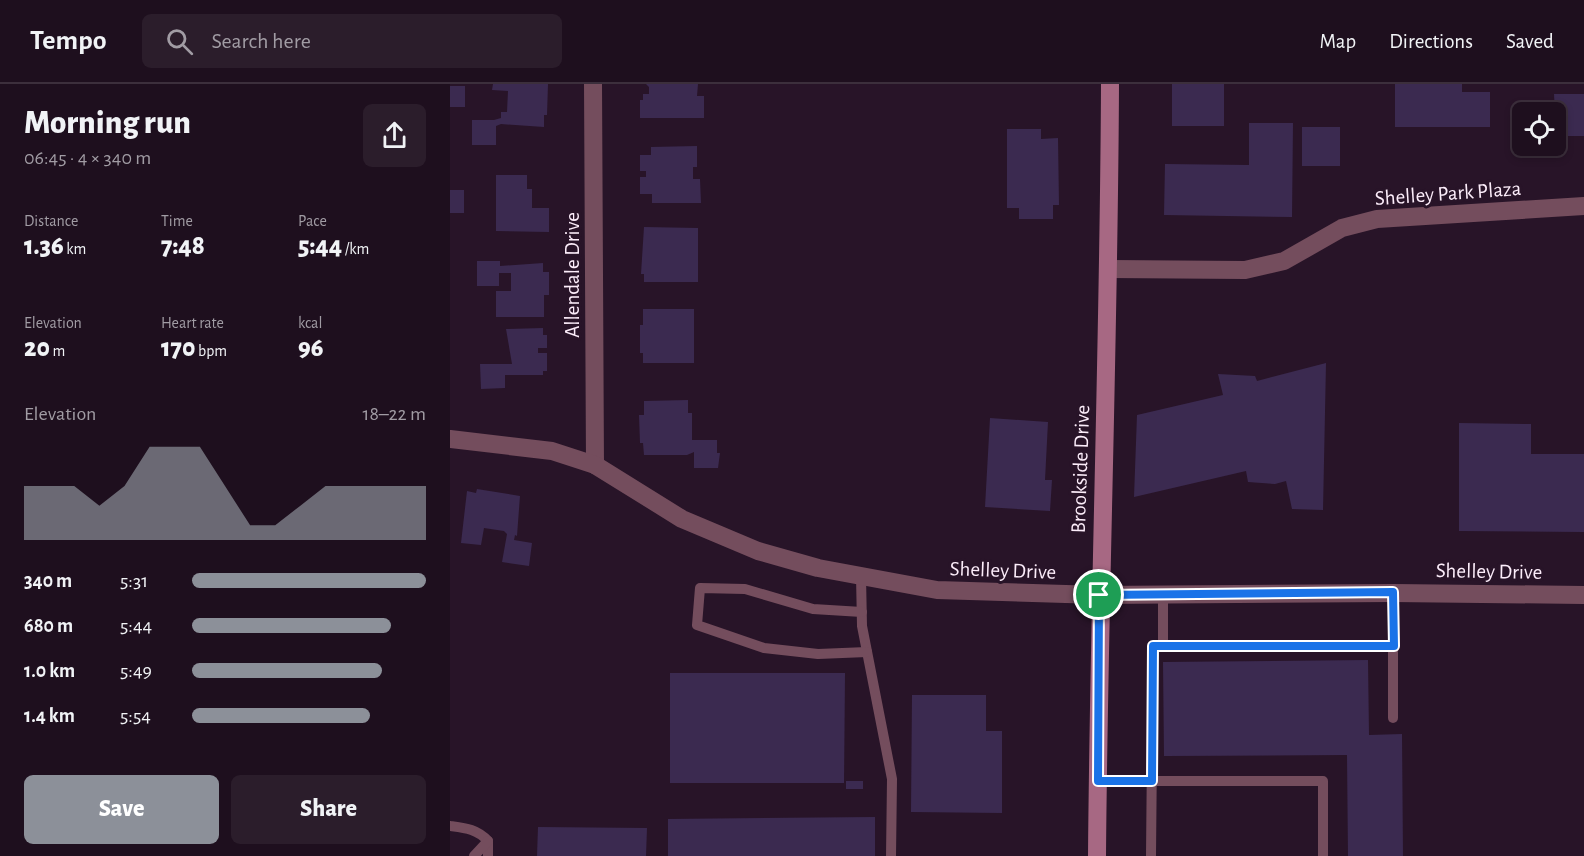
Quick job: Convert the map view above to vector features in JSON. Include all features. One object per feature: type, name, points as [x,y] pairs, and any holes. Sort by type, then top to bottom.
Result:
[{"type":"street","name":"Allendale Drive","points":[[593,84],[595,465]]},
{"type":"street","name":"Brookside Drive","points":[[1097,856],[1099,595],[1109,269],[1110,84]]},
{"type":"street","name":"Shelley Park Plaza","points":[[1109,269],[1245,270],[1284,261],[1309,244],[1342,228],[1377,219],[1584,206]]},
{"type":"street","name":"Shelley Drive","points":[[450,439],[552,451],[595,465],[682,519],[747,546],[818,568],[937,590],[1099,595],[1393,592],[1584,595]]},
{"type":"lane","points":[[861,576],[862,612],[867,651],[892,779],[891,856]]},
{"type":"lane","points":[[862,612],[813,609],[745,589],[700,588],[697,625],[764,648],[818,654],[867,651]]},
{"type":"lane","points":[[1393,592],[1393,718]]},
{"type":"lane","points":[[1163,594],[1163,646]]},
{"type":"lane","points":[[1151,856],[1153,646],[1394,646]]},
{"type":"lane","points":[[1098,781],[1323,781],[1323,856]]},
{"type":"lane","points":[[450,826],[470,828],[482,833],[488,841],[488,856]]},
{"type":"lane","points":[[474,856],[488,841]]},
{"type":"building","points":[[493,84],[548,84],[547,115],[544,115],[544,127],[501,124],[496,126],[496,145],[472,145],[472,120],[494,120],[501,118],[501,112],[507,112],[508,91],[492,90]]},
{"type":"building","points":[[646,84],[698,84],[697,96],[704,96],[704,118],[640,118],[640,100],[643,100],[643,94],[649,94],[649,87]]},
{"type":"building","points":[[1172,84],[1224,84],[1224,126],[1172,126]]},
{"type":"building","points":[[1395,84],[1462,84],[1462,92],[1490,92],[1490,127],[1395,127]]},
{"type":"building","points":[[450,86],[465,86],[465,107],[450,107]]},
{"type":"building","points":[[1554,94],[1584,94],[1584,136],[1566,136],[1566,102],[1554,102]]},
{"type":"building","points":[[1249,123],[1293,123],[1292,217],[1164,215],[1165,164],[1249,165]]},
{"type":"building","points":[[1302,127],[1340,127],[1340,166],[1302,166]]},
{"type":"building","points":[[1007,129],[1041,129],[1041,139],[1058,138],[1059,205],[1053,205],[1053,219],[1019,219],[1019,208],[1007,208]]},
{"type":"building","points":[[697,146],[697,167],[693,167],[693,179],[700,179],[701,203],[652,203],[652,194],[640,194],[640,177],[646,177],[646,171],[640,171],[640,155],[651,155],[651,147]]},
{"type":"building","points":[[496,175],[527,175],[527,189],[532,189],[532,208],[549,208],[549,232],[496,231]]},
{"type":"building","points":[[450,190],[464,190],[464,213],[450,213]]},
{"type":"building","points":[[644,227],[698,228],[698,282],[644,282],[644,274],[641,274]]},
{"type":"building","points":[[477,261],[500,261],[500,266],[543,263],[543,272],[549,272],[549,295],[544,295],[544,317],[496,317],[496,291],[511,291],[511,273],[499,273],[499,286],[477,286]]},
{"type":"building","points":[[643,309],[694,309],[694,363],[643,363],[643,353],[640,353],[640,325],[643,325]]},
{"type":"building","points":[[543,328],[543,335],[547,335],[547,348],[538,348],[538,353],[547,353],[547,371],[543,371],[543,375],[505,375],[505,388],[481,389],[480,364],[512,364],[506,329]]},
{"type":"building","points":[[1326,363],[1323,510],[1292,509],[1286,481],[1275,484],[1248,482],[1246,471],[1134,497],[1137,415],[1223,395],[1218,374],[1255,376],[1257,381]]},
{"type":"building","points":[[688,400],[688,413],[692,413],[692,440],[717,440],[717,453],[720,453],[718,468],[694,468],[694,452],[687,455],[644,455],[643,443],[640,443],[639,415],[644,415],[644,401]]},
{"type":"building","points":[[990,418],[1048,422],[1045,480],[1052,480],[1050,511],[985,507]]},
{"type":"building","points":[[1459,423],[1531,424],[1531,454],[1584,454],[1584,532],[1459,531]]},
{"type":"building","points":[[477,489],[520,496],[517,536],[515,535],[514,540],[532,543],[529,566],[502,562],[507,534],[504,531],[484,528],[481,545],[461,543],[467,491],[476,493]]},
{"type":"building","points":[[1368,660],[1369,735],[1402,734],[1403,856],[1348,856],[1347,755],[1164,756],[1163,662]]},
{"type":"building","points":[[670,673],[845,673],[844,783],[670,783]]},
{"type":"building","points":[[912,695],[986,695],[986,731],[1002,731],[1002,813],[911,812]]},
{"type":"building","points":[[846,781],[863,781],[863,789],[846,789]]},
{"type":"building","points":[[875,817],[875,856],[668,856],[668,819]]},
{"type":"building","points":[[538,827],[647,828],[646,856],[537,856]]},
{"type":"route","points":[[1393,592],[1394,646],[1153,646],[1152,781],[1098,781],[1099,595],[1393,592]]}]
